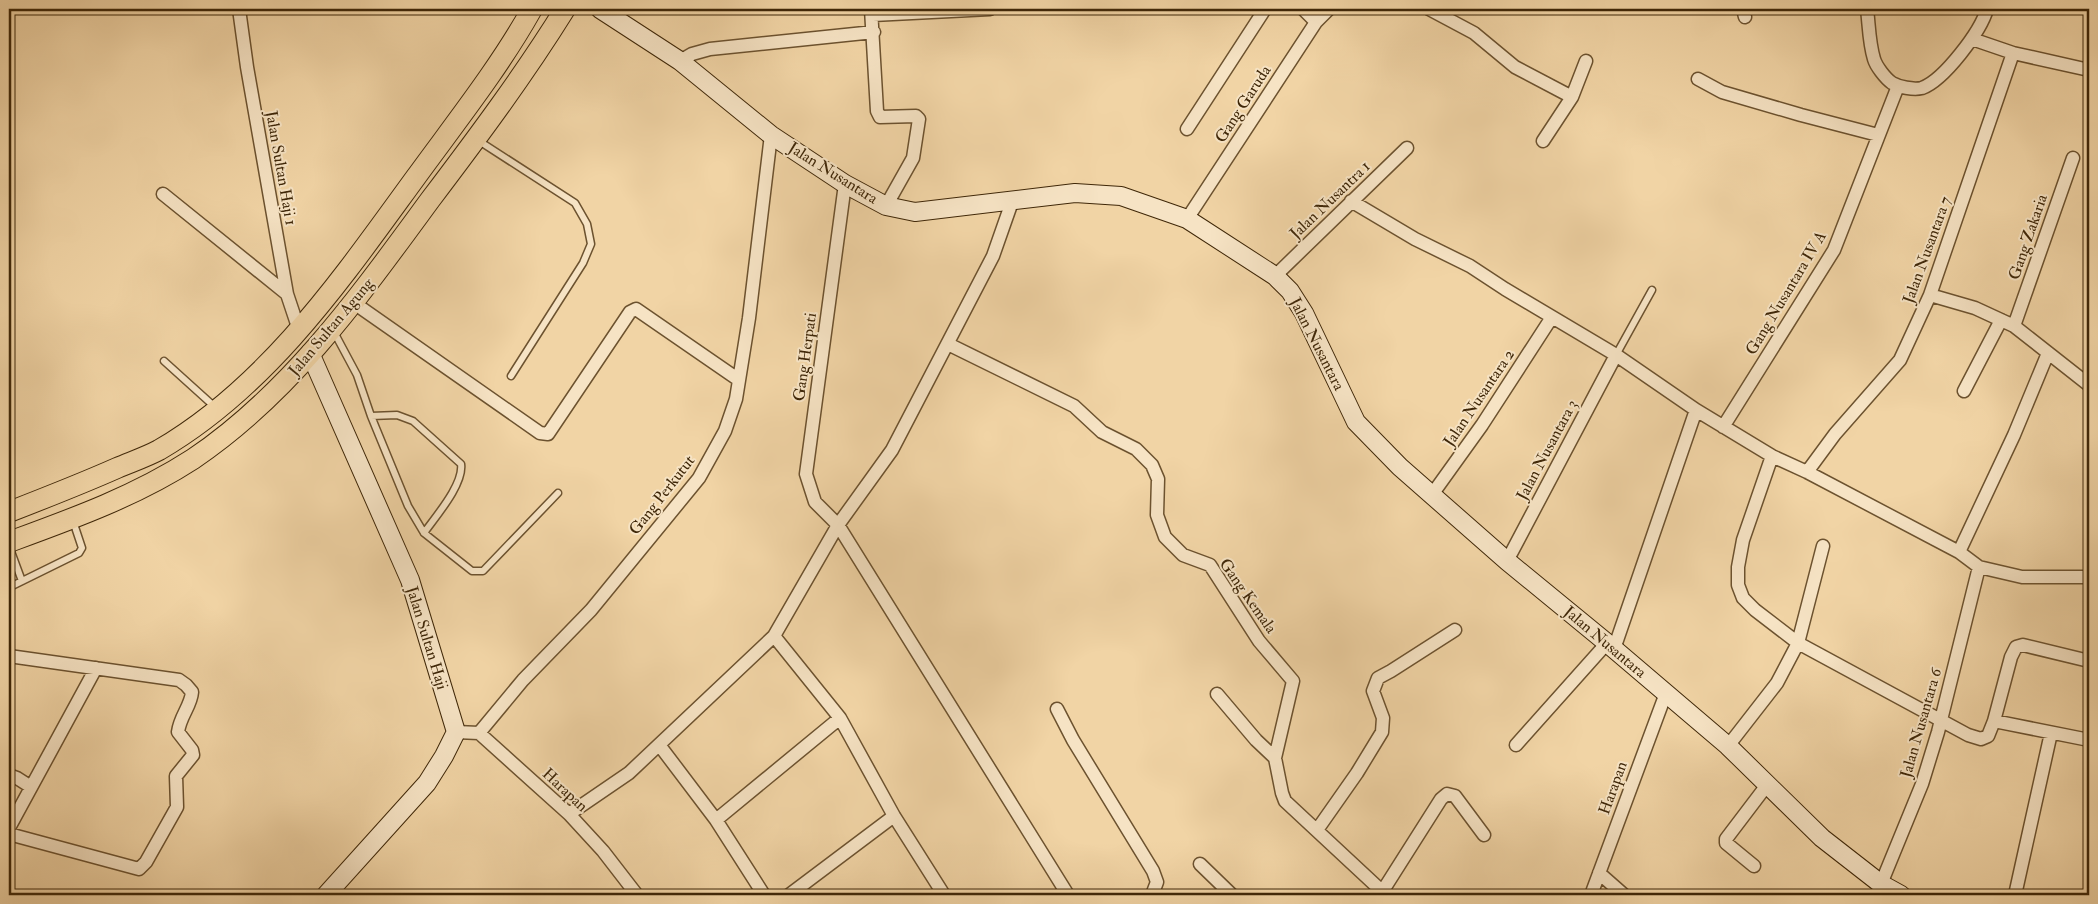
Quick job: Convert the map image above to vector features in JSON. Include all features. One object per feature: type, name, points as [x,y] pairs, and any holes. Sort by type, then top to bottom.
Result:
[{"type":"main road","name":"Jalan Sultan Agung","points":[[9,512],[158,450],[216,408],[257,374],[299,330],[377,230],[460,118],[528,17],[536,16],[542,9]]},
{"type":"main road","points":[[545,42],[548,25],[556,9]]},
{"type":"main road","name":"Jalan Sultan Agung","points":[[9,542],[72,519],[150,485],[193,458],[235,428],[276,391],[354,303],[476,139],[545,42],[565,9]]},
{"type":"street","name":"Jalan Sultan Haji 1","points":[[239,9],[247,67],[287,294],[299,330]]},
{"type":"street","name":"Jalan Nusantara","points":[[600,9],[680,61],[772,134],[845,184],[886,206],[915,212],[1075,193],[1120,196],[1187,219],[1275,276],[1290,291],[1304,313],[1356,422],[1431,496],[1728,746],[1822,838],[1893,892]]},
{"type":"street","points":[[886,206],[913,158],[919,119],[916,116],[880,117],[877,111],[872,12],[990,9]]},
{"type":"street","points":[[1187,129],[1266,9]]},
{"type":"street","points":[[1303,9],[1316,22]]},
{"type":"street","name":"Gang Garuda","points":[[1187,219],[1316,22],[1329,9]]},
{"type":"street","points":[[1429,9],[1474,33],[1515,67],[1572,97]]},
{"type":"street","points":[[1867,9],[1874,60],[1888,80],[1898,86],[1920,88],[1930,83],[1951,64],[1972,39],[1987,9]]},
{"type":"street","points":[[680,61],[692,54],[710,49],[874,32]]},
{"type":"street","points":[[1972,39],[2013,53],[2089,70]]},
{"type":"street","name":"Jalan Nusantara 7","points":[[1807,472],[1835,434],[1900,360],[1930,295],[2013,53]]},
{"type":"street","points":[[1543,141],[1572,97],[1586,61]]},
{"type":"street","points":[[1698,79],[1722,92],[1878,135]]},
{"type":"street","name":"Gang Nusantara IV A","points":[[1724,427],[1834,250],[1898,86]]},
{"type":"street","name":"Gang Perkutut","points":[[479,733],[523,680],[591,610],[699,478],[725,431],[736,399],[749,318],[772,134]]},
{"type":"street","name":"Jalan Nusantra 1","points":[[1275,276],[1407,148]]},
{"type":"street","name":"Gang Zakaria","points":[[2014,326],[2074,158]]},
{"type":"street","name":"Gang Herpati","points":[[845,184],[806,474],[816,502],[838,525],[1068,895]]},
{"type":"street","points":[[163,194],[287,294]]},
{"type":"street","points":[[569,814],[629,773],[660,746],[774,636],[838,525],[892,450],[993,256],[1013,199]]},
{"type":"street","points":[[1351,201],[1415,239],[1470,266],[1616,355],[1696,410],[1772,456],[1807,472],[1959,552],[1979,567],[2022,577],[2089,577]]},
{"type":"street","points":[[1930,295],[1976,308],[2014,326],[2089,385]]},
{"type":"street","points":[[354,303],[540,434],[548,434],[630,312],[636,309],[739,380]]},
{"type":"street","name":"Jalan Nusantara 2","points":[[1431,496],[1482,425],[1552,317]]},
{"type":"street","points":[[1964,391],[2001,320]]},
{"type":"street","name":"Gang Kemala","points":[[948,344],[1074,406],[1102,432],[1136,449],[1152,465],[1158,479],[1157,515],[1165,537],[1182,556],[1210,565],[1259,641],[1292,681],[1275,758]]},
{"type":"street","name":"Jalan Sultan Haji","points":[[310,353],[410,580],[456,732]]},
{"type":"street","points":[[1959,552],[2014,435],[2048,354]]},
{"type":"street","name":"Jalan Nusantara 3","points":[[1507,561],[1616,355]]},
{"type":"street","points":[[1516,745],[1610,646],[1696,410]]},
{"type":"street","points":[[1772,456],[1743,540],[1738,567],[1738,584],[1743,598],[1755,610],[1798,643],[1968,735],[1981,739],[1988,736],[1994,721],[2011,657],[2016,647],[2023,644],[2089,661]]},
{"type":"street","points":[[1728,746],[1777,683],[1798,643],[1823,546]]},
{"type":"street","name":"Jalan Nusantara 6","points":[[1893,892],[1941,719],[1979,567]]},
{"type":"street","points":[[1317,830],[1357,773],[1382,732],[1383,718],[1373,692],[1378,678],[1455,630]]},
{"type":"street","points":[[774,636],[840,718],[894,816],[944,895]]},
{"type":"street","points":[[9,656],[179,680],[192,692],[191,700],[179,721],[178,732],[192,750],[193,755],[176,776],[177,807],[143,866],[139,869],[9,834]]},
{"type":"street","points":[[9,828],[96,668]]},
{"type":"street","name":"Harapan","points":[[1591,895],[1666,693]]},
{"type":"street","points":[[1217,694],[1256,740],[1275,758],[1285,801],[1384,894],[1441,799],[1447,794],[1454,796],[1484,835]]},
{"type":"street","points":[[1057,709],[1153,872],[1157,882],[1152,895]]},
{"type":"street","points":[[716,820],[840,718]]},
{"type":"street","points":[[1994,721],[2089,740]]},
{"type":"street","points":[[326,895],[427,782],[444,756],[456,732],[479,733]]},
{"type":"street","name":"Harapan","points":[[479,733],[569,814],[603,851],[637,895]]},
{"type":"street","points":[[2015,895],[2051,733]]},
{"type":"street","points":[[660,746],[716,820],[764,895]]},
{"type":"street","points":[[9,775],[31,787]]},
{"type":"street","points":[[1754,866],[1726,843],[1726,839],[1767,785]]},
{"type":"street","points":[[789,895],[894,816]]},
{"type":"street","points":[[1200,864],[1232,895]]},
{"type":"street","points":[[1600,873],[1624,895]]},
{"type":"lane","points":[[476,139],[575,203],[587,224],[591,244],[583,263],[511,376]]},
{"type":"lane","points":[[1616,355],[1652,290]]},
{"type":"lane","points":[[332,328],[357,375],[371,416],[408,506],[424,533],[472,571],[483,571],[558,494]]},
{"type":"lane","points":[[164,361],[216,408]]},
{"type":"lane","points":[[371,416],[405,417],[413,421],[461,464],[462,472],[458,483],[424,533]]},
{"type":"lane","points":[[10,587],[80,553],[82,548],[72,519]]},
{"type":"lane","points":[[9,546],[22,581]]}]
